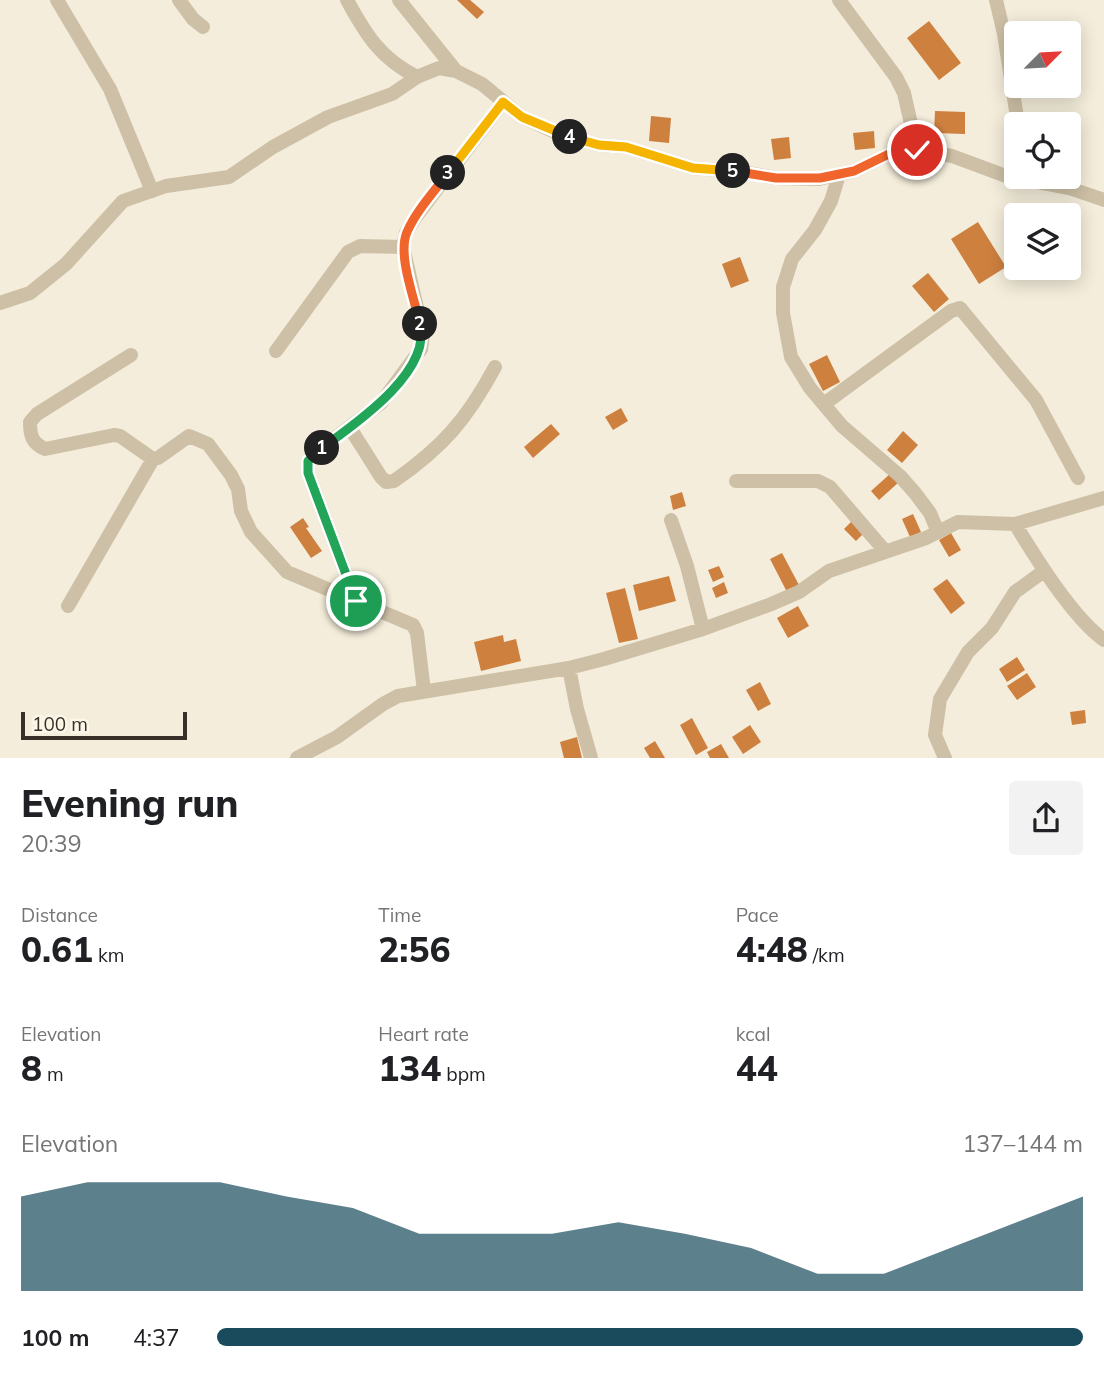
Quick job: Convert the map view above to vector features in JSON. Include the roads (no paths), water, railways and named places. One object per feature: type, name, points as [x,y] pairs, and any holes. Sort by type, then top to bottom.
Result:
[{"type":"street","points":[[57,0],[110,89],[152,191]]},
{"type":"street","points":[[179,0],[193,19],[203,27]]},
{"type":"street","points":[[347,0],[366,36],[398,67],[417,77]]},
{"type":"street","points":[[399,0],[456,71]]},
{"type":"street","points":[[839,0],[896,77],[904,93],[917,150]]},
{"type":"street","points":[[996,0],[1004,34],[1015,112]]},
{"type":"street","points":[[0,303],[30,293],[66,264],[123,201],[166,186],[229,177],[328,117],[392,94],[417,77],[439,68],[456,71],[482,84],[522,117],[561,135],[599,145],[626,147],[693,168],[776,178],[820,178],[854,171],[891,153],[917,150],[951,156],[1004,175]]},
{"type":"street","points":[[356,601],[308,473],[308,461],[382,403],[421,349],[423,334],[403,247],[406,233],[503,102]]},
{"type":"street","points":[[839,175],[831,201],[815,230],[792,259],[783,286],[783,313],[791,357],[810,388],[842,426],[900,476],[930,513],[938,532]]},
{"type":"street","points":[[1072,189],[1104,200]]},
{"type":"street","points":[[276,351],[348,252],[360,246],[403,247]]},
{"type":"street","points":[[824,404],[951,311],[960,308],[1036,400],[1078,478]]},
{"type":"street","points":[[131,355],[37,414],[30,422],[30,436],[36,445],[45,449],[120,436],[153,459]]},
{"type":"street","points":[[350,428],[381,477],[386,482],[394,481],[445,440],[466,416],[495,367]]},
{"type":"street","points":[[68,606],[153,459],[189,436],[208,444],[231,475],[238,489],[241,511],[251,532],[287,572],[413,625],[417,633],[424,691]]},
{"type":"street","points":[[736,481],[818,481],[830,487],[885,551]]},
{"type":"street","points":[[297,758],[337,737],[398,696],[569,668],[703,629],[799,592],[829,571],[938,532],[958,522],[1015,524],[1104,498]]},
{"type":"street","points":[[671,520],[687,566],[703,629]]},
{"type":"street","points":[[1015,524],[1044,571],[1087,625],[1104,640]]},
{"type":"street","points":[[943,757],[935,735],[940,699],[968,652],[992,628],[1015,592],[1044,571]]},
{"type":"street","points":[[569,668],[591,758]]}]
